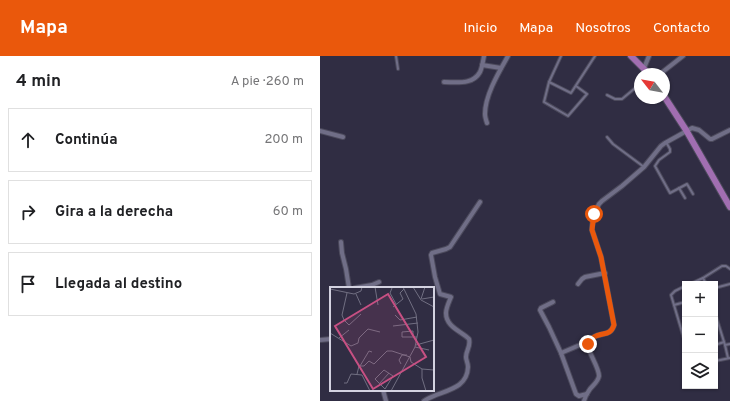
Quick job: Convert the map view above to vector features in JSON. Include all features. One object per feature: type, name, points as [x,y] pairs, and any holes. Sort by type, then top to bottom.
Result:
[{"type":"main road","points":[[630,56],[644,68]]},
{"type":"main road","points":[[669,104],[686,130],[730,207]]},
{"type":"street","points":[[444,82],[469,82],[480,72],[484,56]]},
{"type":"street","points":[[487,124],[485,116],[486,104],[501,68],[508,56]]},
{"type":"street","points":[[644,68],[649,56]]},
{"type":"street","points":[[668,68],[683,56]]},
{"type":"street","points":[[482,65],[501,68]]},
{"type":"street","points":[[561,353],[587,342],[593,337],[609,333],[614,325],[600,253],[592,230],[594,214],[602,200],[622,186],[644,167],[666,142],[686,130],[696,128],[710,139],[730,130]]},
{"type":"street","points":[[320,131],[343,137]]},
{"type":"street","points":[[424,401],[451,390],[463,382],[465,378],[468,367],[466,358],[470,345],[470,339],[452,326],[449,322],[446,313],[451,297],[440,294],[431,255],[432,253],[446,250],[450,247],[480,202]]},
{"type":"street","points":[[341,242],[349,287]]},
{"type":"street","points":[[578,284],[585,277],[604,273]]},
{"type":"street","points":[[361,287],[379,282]]},
{"type":"street","points":[[554,302],[541,308],[540,310],[561,353],[576,394],[579,396],[587,394]]},
{"type":"street","points":[[320,340],[330,339]]},
{"type":"street","points":[[584,401],[599,376],[587,342]]},
{"type":"street","points":[[383,391],[386,401]]},
{"type":"lane","points":[[396,56],[398,69]]},
{"type":"lane","points":[[561,56],[549,82],[544,102],[568,116],[587,94],[576,86]]},
{"type":"lane","points":[[549,82],[571,93],[595,56]]},
{"type":"lane","points":[[607,95],[615,99],[622,99],[634,89]]},
{"type":"lane","points":[[607,137],[613,144],[644,167]]},
{"type":"lane","points":[[666,142],[670,152],[659,160],[655,166],[670,194],[687,184],[693,194]]},
{"type":"lane","points":[[679,188],[685,198]]},
{"type":"lane","points":[[696,281],[722,266],[726,266],[730,269]]},
{"type":"lane","points":[[718,287],[730,284]]},
{"type":"lane","points":[[682,288],[671,295],[682,332]]},
{"type":"lane","points":[[674,305],[682,303]]},
{"type":"lane","points":[[716,317],[729,358],[718,360]]},
{"type":"lane","points":[[718,344],[724,342]]},
{"type":"lane","points":[[725,345],[730,344]]},
{"type":"route","points":[[588,344],[587,342],[593,337],[609,333],[614,325],[601,257],[592,230],[594,214]]}]
